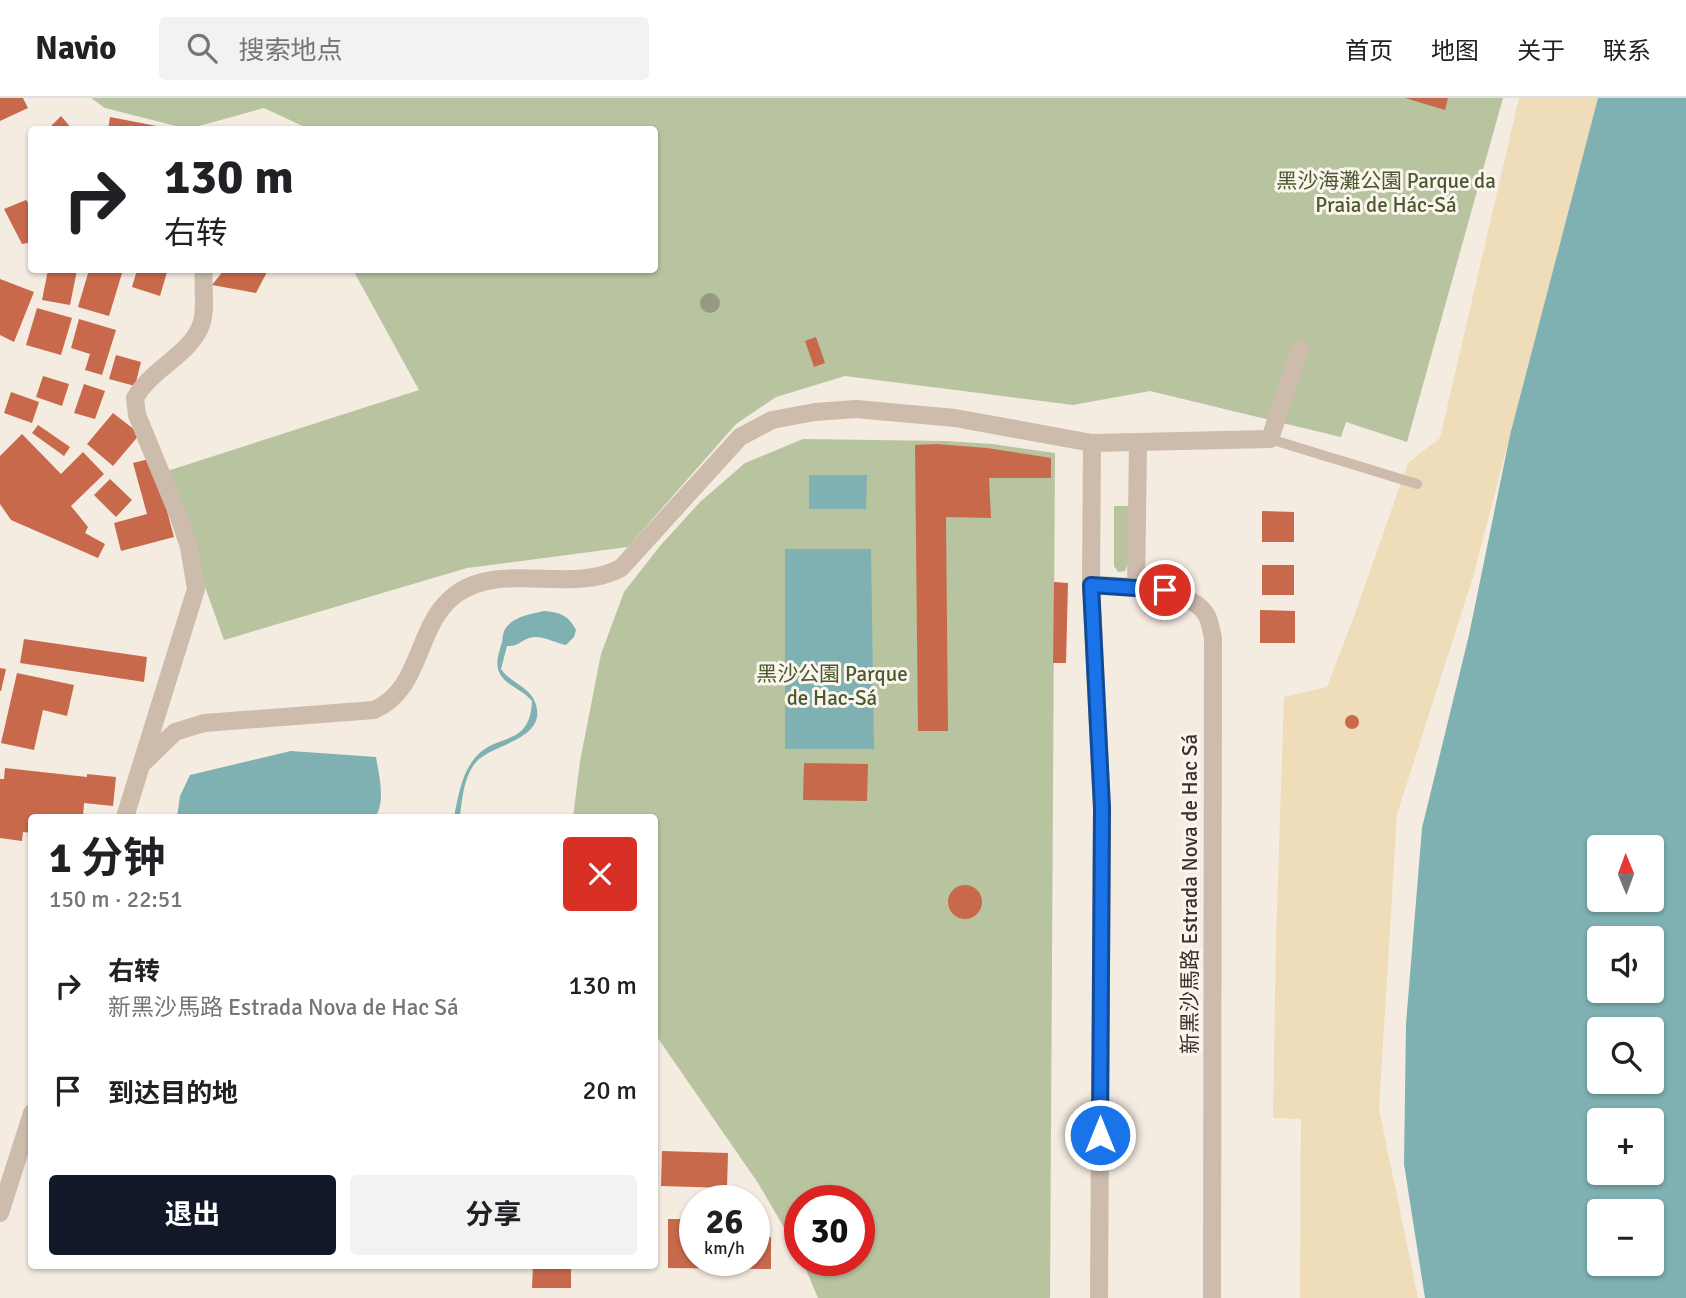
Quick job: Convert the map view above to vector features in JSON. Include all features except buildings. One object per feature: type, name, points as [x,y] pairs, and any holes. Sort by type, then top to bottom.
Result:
[{"type":"street","points":[[126,814],[196,589],[189,547],[137,415],[135,398],[153,373],[187,347],[201,324],[204,273]]},
{"type":"street","points":[[141,765],[175,732],[204,723],[374,710],[387,705],[405,683],[438,613],[454,595],[476,583],[500,580],[591,579],[614,572],[621,568],[740,437],[772,420],[815,412],[856,409],[955,418],[1092,443],[1270,439],[1300,349]]},
{"type":"street","points":[[1092,443],[1091,585],[1102,808],[1099,1298]]},
{"type":"street","points":[[1136,587],[1138,444]]},
{"type":"street","name":"新黑沙馬路 Estrada Nova de Hac Sá","points":[[1091,585],[1165,590],[1193,603],[1207,614],[1213,637],[1212,1298]]},
{"type":"street","points":[[0,1213],[28,1126]]},
{"type":"lane","points":[[1270,439],[1417,484]]},
{"type":"green space","name":"黑沙海灘公園 Parque da Praia de Hác-Sá","points":[[91,98],[1503,98],[1407,442],[1346,422],[1341,437],[1150,391],[1073,405],[845,376],[776,397],[736,424],[628,547],[467,568],[224,640],[164,472],[419,390],[355,273],[658,273],[658,126],[303,126],[264,108],[199,126],[176,126],[105,108]]},
{"type":"green space","name":"黑沙公園 Parque de Hac-Sá","points":[[803,439],[946,441],[1055,453],[1050,1298],[818,1298],[809,1276],[875,1276],[875,1185],[784,1185],[784,1228],[770,1204],[770,1185],[759,1185],[658,1038],[658,814],[573,814],[580,761],[601,654],[624,592],[660,546],[700,502],[745,463]]},
{"type":"green space","points":[[1114,506],[1129,506],[1128,563],[1125,571],[1118,572],[1114,566]]},
{"type":"sand","points":[[1519,98],[1598,98],[1473,577],[1397,814],[1379,1109],[1418,1298],[1300,1298],[1301,1119],[1273,1118],[1284,697],[1327,687],[1408,463],[1440,438]]},
{"type":"water","points":[[1598,98],[1686,98],[1686,1298],[1425,1298],[1404,1164],[1406,1024],[1422,828],[1469,635],[1510,435]]},
{"type":"water","points":[[809,475],[867,475],[866,509],[809,509]]},
{"type":"water","points":[[785,549],[871,549],[874,749],[785,749]]},
{"type":"water","points":[[544,611],[567,618],[576,630],[574,637],[566,645],[533,637],[514,646],[507,646],[501,669],[524,688],[535,702],[537,714],[534,724],[518,739],[477,761],[466,780],[460,814],[455,814],[463,779],[474,759],[483,750],[519,733],[530,716],[532,701],[502,677],[497,665],[505,629],[519,618]]},
{"type":"water","points":[[291,751],[376,757],[380,804],[376,814],[177,814],[180,796],[190,775]]},
{"type":"route","points":[[1100,1135],[1102,808],[1091,585],[1165,590]]}]
